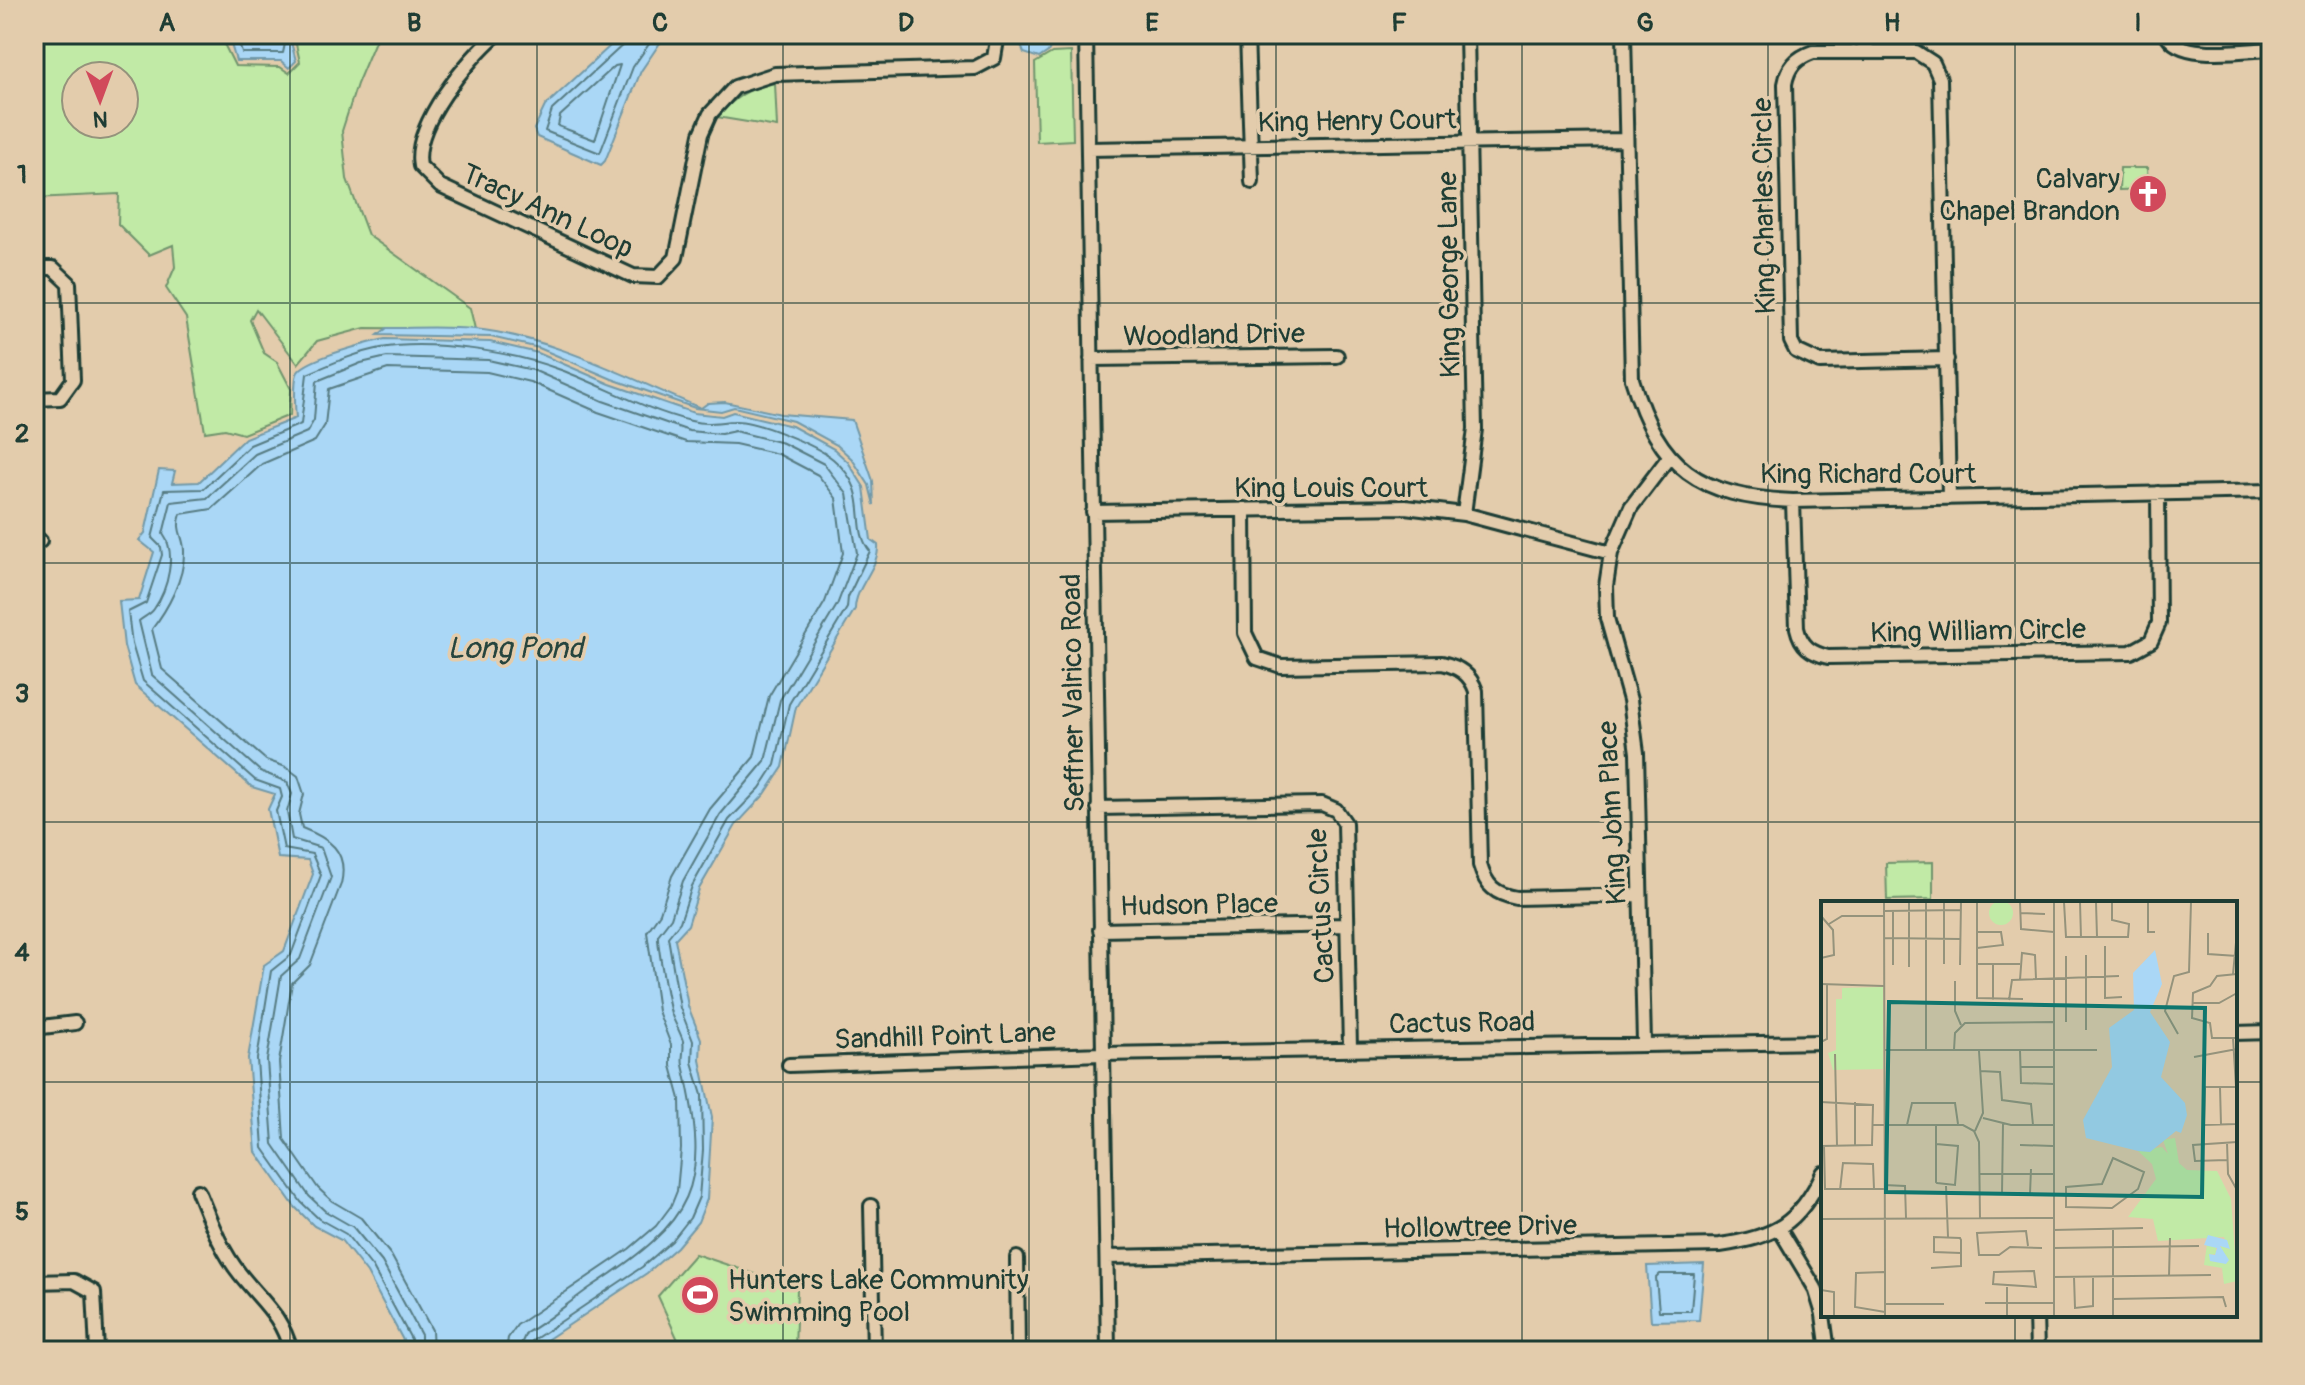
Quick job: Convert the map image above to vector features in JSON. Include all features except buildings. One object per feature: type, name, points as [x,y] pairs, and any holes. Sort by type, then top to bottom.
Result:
[{"type":"street","name":"Tracy Ann Loop","points":[[497,34],[472,56],[455,78],[420,142],[420,166],[440,186],[633,276],[646,278],[658,277],[676,258],[701,134],[710,114],[735,87],[775,74],[975,68],[994,58],[998,34]]},
{"type":"street","name":"Seffner Valrico Road","points":[[1086,34],[1108,1351]]},
{"type":"street","points":[[1247,34],[1252,182]]},
{"type":"street","name":"King George Lane","points":[[1464,514],[1475,429],[1467,34]]},
{"type":"street","name":"King Richard Court","points":[[1624,34],[1632,379],[1645,422],[1669,457],[1695,478],[1725,492],[1756,499],[1793,501],[2271,491]]},
{"type":"street","points":[[1866,34],[1867,51]]},
{"type":"street","points":[[2167,34],[2172,44],[2186,51],[2271,49]]},
{"type":"street","name":"King Charles Circle","points":[[1947,359],[1820,362],[1796,351],[1791,341],[1787,73],[1794,62],[1813,52],[1916,52],[1933,63],[1940,79],[1947,359],[1949,497]]},
{"type":"street","name":"King Henry Court","points":[[1088,149],[1626,140]]},
{"type":"street","points":[[34,268],[53,268],[69,283],[73,380],[60,398],[34,399]]},
{"type":"street","name":"Woodland Drive","points":[[1091,359],[1337,356]]},
{"type":"street","name":"King John Place","points":[[1644,1043],[1637,753],[1630,700],[1607,618],[1606,586],[1611,553],[1631,507],[1669,457]]},
{"type":"street","name":"King William Circle","points":[[1793,501],[1797,628],[1799,639],[1816,654],[1828,657],[2131,652],[2151,641],[2159,623],[2158,493]]},
{"type":"street","name":"King Louis Court","points":[[1093,512],[1405,507],[1464,514],[1611,553]]},
{"type":"street","points":[[1244,509],[1245,633],[1249,647],[1257,658],[1281,666],[1442,663],[1456,666],[1473,681],[1476,691],[1480,865],[1490,887],[1501,895],[1517,898],[1640,895]]},
{"type":"street","name":"Cactus Circle","points":[[1098,808],[1329,806],[1345,823],[1350,1048]]},
{"type":"street","name":"Hudson Place","points":[[1100,930],[1347,925]]},
{"type":"street","points":[[34,1028],[75,1023]]},
{"type":"street","points":[[2237,1033],[2271,1032]]},
{"type":"street","name":"Cactus Road","points":[[1102,1054],[1821,1042]]},
{"type":"street","name":"Sandhill Point Lane","points":[[789,1065],[1102,1054]]},
{"type":"street","name":"Hollowtree Drive","points":[[1107,1257],[1720,1245],[1752,1240],[1780,1230],[1809,1203],[1821,1177]]},
{"type":"street","points":[[198,1191],[217,1238],[239,1273],[279,1317],[291,1351]]},
{"type":"street","points":[[871,1206],[874,1351]]},
{"type":"street","points":[[1780,1230],[1815,1288],[1821,1308]]},
{"type":"street","points":[[1017,1258],[1018,1351]]},
{"type":"street","points":[[34,1282],[74,1281],[94,1292],[97,1351]]},
{"type":"street","points":[[1823,1317],[1828,1351]]},
{"type":"street","points":[[2036,1317],[2037,1351]]},
{"type":"green space","points":[[34,34],[224,34],[225,46],[235,66],[280,67],[289,73],[300,62],[296,44],[307,34],[378,34],[342,131],[347,179],[368,235],[470,308],[475,329],[365,328],[317,341],[298,364],[256,309],[250,320],[264,353],[277,362],[291,389],[290,415],[243,434],[225,429],[205,432],[186,318],[166,288],[175,267],[173,245],[149,255],[118,224],[119,194],[34,198]]},
{"type":"green space","points":[[1071,52],[1073,140],[1037,142],[1035,63],[1052,53]]},
{"type":"green space","points":[[775,83],[777,127],[717,117],[743,94]]},
{"type":"green space","points":[[2120,168],[2147,168],[2148,189],[2119,190]]},
{"type":"green space","points":[[1933,862],[1933,899],[1887,900],[1886,863]]},
{"type":"green space","points":[[695,1254],[797,1288],[795,1351],[683,1351],[658,1296]]},
{"type":"water","points":[[228,34],[300,34],[291,42],[296,61],[289,68],[281,61],[236,61]]},
{"type":"water","points":[[623,34],[666,34],[641,71],[605,161],[601,165],[537,137],[534,129],[545,106]]},
{"type":"water","points":[[1017,34],[1056,34],[1048,52],[1039,58],[1024,53]]},
{"type":"water","points":[[441,327],[503,333],[590,360],[701,408],[708,403],[725,402],[781,414],[852,420],[873,481],[874,505],[869,485],[852,459],[837,445],[793,421],[734,407],[721,411],[695,408],[612,379],[539,348],[491,337],[378,335],[387,328]]},
{"type":"water","name":"Long Pond","points":[[385,339],[490,342],[538,353],[610,384],[694,413],[722,416],[733,412],[792,426],[834,449],[848,462],[864,487],[871,540],[878,545],[878,553],[859,592],[855,609],[796,707],[783,767],[765,794],[736,825],[699,889],[688,925],[675,939],[688,1006],[701,1039],[700,1060],[712,1117],[707,1199],[698,1222],[677,1247],[647,1273],[530,1351],[403,1351],[404,1342],[367,1273],[341,1240],[314,1226],[295,1207],[256,1152],[248,1058],[264,965],[284,951],[313,874],[308,860],[278,858],[268,809],[275,794],[252,787],[135,685],[124,646],[119,601],[139,600],[154,552],[139,540],[145,533],[159,470],[175,471],[172,483],[199,482],[245,438],[296,418],[295,383],[302,368],[337,352]]},
{"type":"water","points":[[1704,1264],[1699,1320],[1651,1321],[1647,1266]]},
{"type":"place","name":"Calvary Chapel Brandon","points":[[2148,194]]},
{"type":"place","name":"Hunters Lake Community Swimming Pool","points":[[700,1295]]}]
